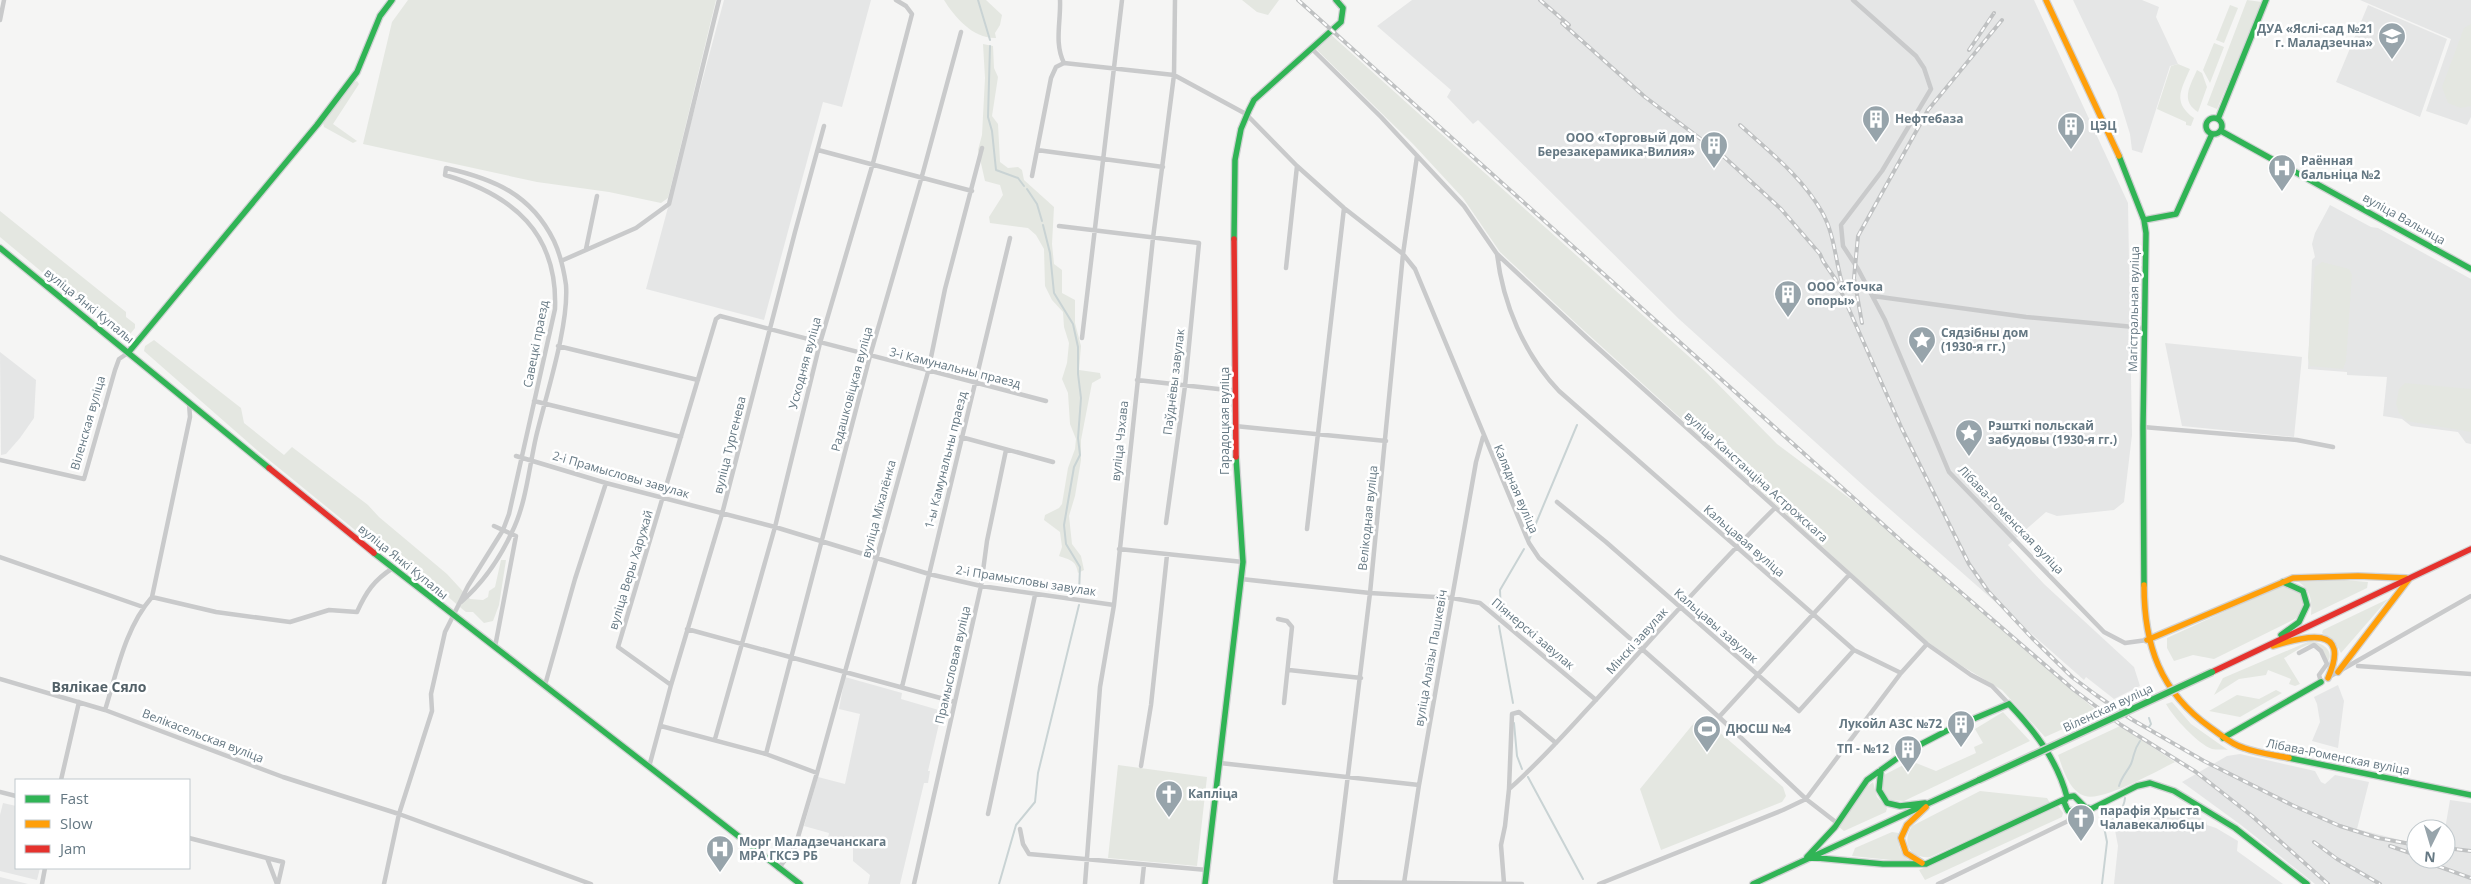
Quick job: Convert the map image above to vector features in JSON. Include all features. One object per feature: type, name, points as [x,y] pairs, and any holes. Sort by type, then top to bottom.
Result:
[{"type":"main road","points":[[128,353],[317,125],[357,72],[380,16],[392,0]]},
{"type":"main road","name":"Гарадоцкая вуліца","points":[[1205,884],[1243,562],[1236,484],[1235,426],[1233,181],[1236,147],[1246,114],[1262,90],[1341,22],[1343,8],[1336,0]]},
{"type":"main road","name":"Магістральная вуліца","points":[[2046,0],[2128,178],[2144,220],[2147,240],[2143,427],[2144,614],[2147,640]]},
{"type":"main road","points":[[2218,119],[2266,0]]},
{"type":"main road","points":[[2212,134],[2207,130],[2207,123],[2211,119],[2218,119]]},
{"type":"main road","points":[[2144,220],[2176,214],[2212,134],[2221,131],[2222,124],[2218,119]]},
{"type":"main road","name":"вуліца Валынца","points":[[2221,131],[2471,269]]},
{"type":"main road","name":"вуліца Янкі Купалы","points":[[0,248],[453,616],[545,685],[800,884]]},
{"type":"main road","name":"Віленская вуліца","points":[[1753,884],[2212,672],[2471,549]]},
{"type":"main road","points":[[2147,640],[2282,581],[2293,578],[2358,576],[2410,578]]},
{"type":"main road","points":[[2338,672],[2410,578]]},
{"type":"main road","points":[[2253,652],[2302,620],[2307,612],[2308,603],[2303,591],[2282,581]]},
{"type":"main road","points":[[2253,652],[2304,637],[2318,636],[2328,641],[2334,649],[2335,663],[2328,678]]},
{"type":"main road","name":"Лібава-Роменская вуліца","points":[[2147,640],[2152,654],[2180,701],[2195,717],[2223,738],[2253,752],[2471,795]]},
{"type":"main road","points":[[2223,738],[2321,682]]},
{"type":"main road","points":[[1808,857],[1837,823],[1859,789],[1882,769],[1906,752],[1954,727],[2008,704],[2038,736],[2054,762],[2066,798],[2066,810],[2088,810],[2144,784],[2163,786],[2235,828],[2307,884]]},
{"type":"main road","points":[[1882,769],[1878,782],[1879,792],[1887,803],[1895,806],[1932,802]]},
{"type":"main road","points":[[1808,857],[1883,864],[1926,864],[2066,798],[2076,797],[2088,810]]},
{"type":"main road","points":[[1926,864],[1906,853],[1901,838],[1906,825],[1932,802]]},
{"type":"main road","points":[[2074,811],[2080,802]]},
{"type":"street","points":[[0,20],[4,0]]},
{"type":"street","points":[[561,261],[636,228],[669,204],[719,0]]},
{"type":"street","name":"Усходняя вуліца","points":[[715,739],[774,527],[820,343],[873,163],[912,14],[906,6],[896,0]]},
{"type":"street","points":[[1060,0],[1061,20],[1057,41],[1064,63]]},
{"type":"street","points":[[1082,338],[1122,0]]},
{"type":"street","name":"вуліца Чэхава","points":[[1085,884],[1100,686],[1114,605],[1153,238],[1174,75],[1175,0]]},
{"type":"street","name":"Лібава-Роменская вуліца","points":[[1853,0],[1916,56],[1924,68],[1931,89],[1882,171],[1840,225],[1843,246],[1873,296],[1949,472],[2104,632],[2126,644],[2147,640]]},
{"type":"street","name":"Радашковіцкая вуліца","points":[[766,754],[823,543],[870,356],[961,32]]},
{"type":"street","name":"вуліца Канстанціна Астрожскага","points":[[1311,48],[1464,206],[1497,254],[1927,644],[1971,675],[1992,686],[2008,704]]},
{"type":"street","points":[[1032,176],[1050,78],[1056,67],[1064,63],[1113,70],[1174,75]]},
{"type":"street","name":"Калядная вуліца","points":[[1174,75],[1246,114],[1297,166],[1344,208],[1403,254],[1415,270],[1483,438],[1529,543],[1539,558],[1720,717],[1806,799],[1837,823]]},
{"type":"street","name":"вуліца Тургенева","points":[[649,767],[687,629],[722,514],[824,126]]},
{"type":"street","name":"вуліца Міхалёнка","points":[[778,868],[795,847],[818,773],[844,672],[928,372],[945,289],[982,148]]},
{"type":"street","points":[[818,150],[972,190]]},
{"type":"street","points":[[1037,150],[1163,167]]},
{"type":"street","name":"Велікодная вуліца","points":[[1404,883],[1335,882],[1361,678],[1386,441],[1403,254],[1417,156]]},
{"type":"street","points":[[1286,268],[1297,166]]},
{"type":"street","name":"Савецкі праезд","points":[[399,814],[432,711],[431,694],[445,632],[468,586],[503,530],[555,309],[555,284],[551,265],[535,233],[513,206],[495,194],[445,174],[446,168],[489,179],[508,189],[543,224],[554,242],[561,261],[566,286],[558,346],[513,535],[495,647]]},
{"type":"street","points":[[586,249],[597,196]]},
{"type":"street","points":[[1306,529],[1344,208]]},
{"type":"street","points":[[1060,226],[1153,238]]},
{"type":"street","name":"1-ы Камунальны праезд","points":[[902,687],[1010,238]]},
{"type":"street","name":"Паўднёвы завулак","points":[[1153,238],[1199,243],[1185,386],[1166,523]]},
{"type":"street","name":"вуліца Канстанціна Астрожскага","points":[[1497,254],[1499,272],[1528,352],[1544,375],[1583,413]]},
{"type":"street","points":[[1873,296],[2026,317],[2145,328]]},
{"type":"street","name":"3-і Камунальны праезд","points":[[716,320],[720,316],[928,372],[1046,401]]},
{"type":"street","name":"вуліца Веры Харужай","points":[[671,685],[618,647],[716,320]]},
{"type":"street","points":[[558,346],[698,380]]},
{"type":"street","name":"Віленская вуліца","points":[[0,460],[84,479],[115,370],[119,359],[128,353]]},
{"type":"street","points":[[1137,380],[1236,391]]},
{"type":"street","points":[[105,710],[126,644],[143,607],[152,597],[190,417],[189,402]]},
{"type":"street","points":[[534,402],[682,437]]},
{"type":"street","name":"Кальцавая вуліца","points":[[1583,413],[1854,650],[1901,673]]},
{"type":"street","points":[[1235,426],[1318,432],[1386,441]]},
{"type":"street","points":[[2143,427],[2297,440],[2333,447]]},
{"type":"street","points":[[961,437],[1053,462]]},
{"type":"street","name":"вуліца Алаізы Пашкевіч","points":[[1404,883],[1418,785],[1476,462],[1483,438]]},
{"type":"street","name":"Прамысловая вуліца","points":[[914,884],[981,586],[1006,450]]},
{"type":"street","name":"2-і Прамысловы завулак","points":[[519,456],[606,483],[774,527],[929,574],[981,586],[1114,605]]},
{"type":"street","points":[[545,685],[575,579],[606,483]]},
{"type":"street","name":"Кальцавы завулак","points":[[1557,502],[1606,542],[1799,711],[1854,650]]},
{"type":"street","name":"Мінскі завулак","points":[[1509,789],[1535,766],[1643,651],[1736,547],[1775,508]]},
{"type":"street","points":[[494,526],[513,535]]},
{"type":"street","name":"Савецкі праезд","points":[[461,602],[478,587],[513,535]]},
{"type":"street","points":[[1119,549],[1243,562]]},
{"type":"street","points":[[1141,766],[1151,705],[1167,555]]},
{"type":"street","points":[[0,557],[143,607]]},
{"type":"street","points":[[152,597],[216,612],[290,622],[329,610],[357,612],[368,589],[379,577],[393,568]]},
{"type":"street","points":[[1720,717],[1812,614],[1850,575]]},
{"type":"street","name":"Піянерскі завулак","points":[[1241,579],[1370,593],[1452,598],[1480,603],[1596,700]]},
{"type":"street","points":[[988,814],[1035,595]]},
{"type":"street","points":[[2298,653],[2314,645],[2319,648],[2327,664],[2320,672],[2321,682],[2471,596]]},
{"type":"street","points":[[1278,619],[1287,620],[1292,627],[1289,670],[1284,703]]},
{"type":"street","points":[[687,629],[955,702]]},
{"type":"street","points":[[1599,884],[1806,799],[1901,673],[1927,644]]},
{"type":"street","points":[[2358,666],[2471,674]]},
{"type":"street","points":[[1289,670],[1361,678]]},
{"type":"street","name":"Велікасельская вуліца","points":[[0,679],[105,710],[283,777],[399,814],[591,884]]},
{"type":"street","points":[[61,779],[79,702]]},
{"type":"street","points":[[1504,883],[1501,845],[1506,826],[1512,714],[1519,712],[1556,743]]},
{"type":"street","points":[[661,726],[766,754],[818,773]]},
{"type":"street","points":[[1220,763],[1418,785]]},
{"type":"street","points":[[0,792],[15,796]]},
{"type":"street","points":[[1938,884],[2068,820],[2074,811]]},
{"type":"street","points":[[384,884],[399,814]]},
{"type":"street","points":[[1020,829],[1022,844],[1029,854],[1207,870]]},
{"type":"street","points":[[190,838],[283,862],[278,884]]},
{"type":"street","points":[[266,858],[278,884]]},
{"type":"street","points":[[1142,884],[1144,865]]},
{"type":"street","points":[[42,884],[45,869]]},
{"type":"street","points":[[1404,883],[1522,884]]},
{"type":"shaded area","points":[[408,0],[716,0],[668,198],[661,203],[609,192],[537,182],[363,144],[392,22]]},
{"type":"shaded area","points":[[724,0],[871,0],[842,107],[823,102],[764,320],[646,289]]},
{"type":"shaded area","points":[[944,0],[986,0],[1002,15],[1000,25],[995,33],[996,38],[980,35],[966,26]]},
{"type":"shaded area","points":[[1242,0],[1279,0],[1268,15],[1257,12]]},
{"type":"shaded area","points":[[1412,0],[2034,0],[2128,203],[2132,435],[2124,502],[2114,510],[2057,516],[2046,512],[2008,545],[2044,584],[2134,667],[2140,686],[2114,699],[2086,677],[2084,680],[1875,496],[1679,319],[1478,120],[1473,124],[1447,97],[1451,90],[1377,26]]},
{"type":"shaded area","points":[[2073,0],[2142,0],[2159,7],[2156,17],[2178,64],[2170,66],[2142,153],[2132,150],[2130,134],[2117,92]]},
{"type":"shaded area","points":[[2247,0],[2262,2],[2217,109],[2207,105]]},
{"type":"shaded area","points":[[2360,0],[2471,0],[2471,117],[2467,125],[2426,111],[2451,39]]},
{"type":"shaded area","points":[[2230,5],[2238,8],[2224,43],[2216,40]]},
{"type":"shaded area","name":"ДУА «Яслі-сад №21 г. Маладзечна»","points":[[2368,5],[2447,39],[2420,117],[2336,82]]},
{"type":"shaded area","points":[[2471,24],[2471,106],[2461,108],[2448,103],[2442,87],[2464,28]]},
{"type":"shaded area","points":[[1329,33],[1705,371],[1777,444],[1857,504],[2099,713],[2045,737],[2002,690],[1962,666],[1925,640],[1500,252],[1463,198],[1413,144],[1313,46]]},
{"type":"shaded area","points":[[2214,43],[2224,47],[2210,83],[2203,70]]},
{"type":"shaded area","points":[[983,44],[993,46],[994,68],[998,77],[992,116],[998,124],[1000,162],[1008,168],[1018,167],[1022,170],[1024,180],[1054,207],[1052,244],[1054,264],[1062,270],[1062,293],[1075,300],[1075,323],[1081,346],[1079,370],[1100,373],[1101,378],[1092,383],[1081,440],[1081,460],[1075,496],[1069,516],[1072,544],[1081,556],[1084,570],[1078,573],[1074,563],[1059,556],[1062,547],[1060,532],[1044,520],[1045,515],[1059,508],[1062,504],[1068,468],[1075,449],[1076,439],[1070,424],[1068,393],[1062,379],[1067,363],[1069,343],[1064,327],[1063,312],[1052,300],[1045,286],[1044,249],[1036,235],[1028,228],[990,223],[989,217],[1003,195],[1000,185],[985,181],[978,150],[982,135],[985,78]]},
{"type":"shaded area","points":[[2178,64],[2190,69],[2180,95],[2183,107],[2194,118],[2191,126],[2157,109],[2171,66]]},
{"type":"shaded area","points":[[2197,70],[2202,73],[2207,87],[2198,112],[2189,103],[2188,98],[2189,87]]},
{"type":"shaded area","points":[[357,81],[359,84],[333,124],[357,141],[353,143],[324,127],[323,123],[354,82]]},
{"type":"shaded area","points":[[2330,205],[2371,227],[2378,228],[2471,279],[2471,444],[2466,443],[2458,432],[2411,426],[2402,419],[2383,416],[2387,377],[2347,375],[2347,372],[2308,369],[2312,260],[2315,257],[2312,244],[2315,233]]},
{"type":"shaded area","points":[[0,211],[126,312],[126,317],[135,324],[135,328],[127,338],[109,321],[72,297],[0,237]]},
{"type":"shaded area","points":[[2322,262],[2349,269],[2352,275],[2346,361],[2343,369],[2310,366],[2308,358],[2315,267]]},
{"type":"shaded area","points":[[154,340],[241,408],[244,423],[284,455],[292,447],[368,505],[379,517],[447,574],[470,599],[483,600],[488,597],[489,591],[495,587],[501,560],[506,560],[499,605],[493,621],[484,623],[473,612],[466,612],[425,578],[408,568],[398,565],[258,451],[144,351],[145,346]]},
{"type":"shaded area","points":[[2165,343],[2302,357],[2294,437],[2182,426]]},
{"type":"shaded area","points":[[0,352],[36,380],[34,418],[6,454],[1,455]]},
{"type":"shaded area","points":[[2405,383],[2471,389],[2471,432],[2407,421],[2399,413],[2396,404],[2399,389]]},
{"type":"shaded area","points":[[2344,580],[2368,582],[2367,588],[2311,615],[2310,596],[2299,582]]},
{"type":"shaded area","points":[[2280,586],[2294,590],[2304,599],[2302,612],[2295,619],[2214,659],[2193,655],[2174,661],[2167,648],[2167,638]]},
{"type":"shaded area","points":[[2388,599],[2341,653],[2335,642],[2322,633],[2323,630]]},
{"type":"shaded area","points":[[2310,641],[2325,647],[2330,653],[2330,657],[2328,662],[2319,647],[2309,645],[2284,658],[2300,684],[2295,686],[2289,684],[2291,679],[2268,670],[2266,675],[2239,679],[2214,695],[2223,678]]},
{"type":"shaded area","points":[[845,677],[902,693],[901,699],[942,711],[928,771],[930,771],[928,783],[924,783],[900,884],[868,884],[870,875],[853,861],[853,846],[828,839],[829,833],[804,826],[818,777],[845,784],[860,714],[839,709]]},
{"type":"shaded area","points":[[2338,685],[2344,701],[2338,748],[2312,741],[2320,722],[2314,697]]},
{"type":"shaded area","points":[[2276,690],[2282,693],[2240,717],[2209,711],[2237,695],[2259,699]]},
{"type":"shaded area","points":[[2172,702],[2191,724],[2228,750],[2212,749],[2193,736],[2180,723],[2166,704]]},
{"type":"shaded area","points":[[2003,712],[2030,741],[1904,801],[1891,800],[1885,795],[1881,786],[1884,775],[1911,761],[1936,771],[1976,753],[1974,747],[1983,743],[1975,729]]},
{"type":"shaded area","name":"ДЮСШ №4","points":[[1698,718],[1703,718],[1783,787],[1786,796],[1782,802],[1661,850],[1640,789]]},
{"type":"shaded area","points":[[2120,726],[2175,762],[2130,785],[2104,794],[2093,797],[2079,793],[2067,779],[2058,755]]},
{"type":"shaded area","points":[[2240,754],[2315,771],[2321,782],[2325,784],[2335,775],[2369,782],[2357,829],[2406,841],[2406,869],[2456,869],[2456,819],[2447,819],[2450,800],[2471,803],[2471,884],[2315,884],[2241,825],[2182,782],[2227,756]]},
{"type":"shaded area","points":[[1118,765],[1207,777],[1197,866],[1108,858]]},
{"type":"shaded area","points":[[1873,782],[1877,797],[1887,808],[1886,812],[1844,831],[1839,827],[1863,790]]},
{"type":"shaded area","points":[[1980,791],[2047,798],[2050,803],[1930,857],[1917,855],[1909,849],[1907,838],[1912,826]]},
{"type":"shaded area","points":[[3,803],[15,806],[15,869],[40,869],[37,880],[0,871],[0,815]]},
{"type":"shaded area","points":[[2058,806],[2063,813],[2062,817],[1925,880],[1919,870]]},
{"type":"shaded area","points":[[2161,806],[2187,811],[2206,821],[2207,825],[2238,841],[2237,851],[2283,884],[2114,884],[2118,846],[2115,830],[2121,822],[2151,819],[2153,810]]},
{"type":"shaded area","points":[[1892,832],[1899,833],[1898,842],[1900,849],[1911,862],[1852,856],[1855,848]]},
{"type":"shaded area","points":[[0,877],[28,884],[0,884]]},
{"type":"waterway","points":[[978,0],[990,40]]},
{"type":"waterway","points":[[990,46],[988,117],[992,131],[996,170],[1018,178],[1024,186]]},
{"type":"waterway","points":[[1027,189],[1037,204],[1042,221]]},
{"type":"waterway","points":[[1043,225],[1050,253],[1054,293],[1073,324],[1078,347],[1078,374],[1081,398],[1078,438],[1080,455],[1074,467],[1064,525],[1066,544],[1080,567],[1079,593]]},
{"type":"waterway","points":[[1529,540],[1577,425]]},
{"type":"waterway","points":[[1501,616],[1500,590],[1524,549]]},
{"type":"waterway","points":[[999,884],[1016,825],[1035,802],[1038,773],[1079,605]]},
{"type":"waterway","points":[[1499,626],[1513,703]]},
{"type":"waterway","points":[[2149,718],[2151,724],[2149,727]]},
{"type":"waterway","points":[[1514,723],[1517,756],[1522,769]]},
{"type":"waterway","points":[[2119,786],[2131,764],[2140,741]]},
{"type":"waterway","points":[[1528,777],[1583,879]]},
{"type":"waterway","points":[[2102,884],[2107,842],[2104,827],[2120,811],[2125,798]]},
{"type":"railway","points":[[1298,0],[1906,545],[2074,690],[2121,725],[2196,772],[2252,816],[2328,884]]},
{"type":"railway","points":[[1540,0],[1569,25]]},
{"type":"railway","points":[[1969,50],[1994,13]]},
{"type":"railway","points":[[1862,323],[1854,278],[1858,236],[1928,110],[2002,20]]},
{"type":"railway","points":[[1562,23],[1645,97],[1722,155],[1781,209],[1820,254],[1836,280],[1902,429],[1969,564],[1988,591],[2072,677],[2131,719],[2204,761],[2294,806],[2340,826],[2378,838],[2406,843]]},
{"type":"railway","points":[[1740,125],[1785,165],[1814,199],[1830,230],[1843,286]]},
{"type":"railway","points":[[2314,842],[2337,859],[2380,884]]},
{"type":"railway","points":[[2390,846],[2406,852]]},
{"type":"railway","points":[[2456,849],[2471,851]]},
{"type":"railway","points":[[2446,869],[2471,878]]},
{"type":"traffic: fast","points":[[128,353],[317,125],[357,72],[380,16],[392,0]]},
{"type":"traffic: fast","points":[[1234,239],[1235,160],[1241,129],[1249,110],[1254,100],[1341,22],[1343,8],[1336,0]]},
{"type":"traffic: fast","points":[[2218,119],[2266,0]]},
{"type":"traffic: fast","points":[[2214,118],[2220,120],[2222,126],[2220,132],[2214,134],[2208,132],[2206,126],[2208,120],[2214,118]]},
{"type":"traffic: fast","points":[[2221,131],[2471,269]]},
{"type":"traffic: fast","points":[[2144,220],[2176,214],[2212,134]]},
{"type":"traffic: fast","points":[[2119,156],[2144,220],[2146,233],[2143,427],[2144,585]]},
{"type":"traffic: fast","points":[[0,248],[269,468]]},
{"type":"traffic: fast","points":[[1205,884],[1243,562],[1236,457]]},
{"type":"traffic: fast","points":[[374,553],[800,884]]},
{"type":"traffic: fast","points":[[2281,635],[2299,622],[2307,605],[2303,591],[2283,582]]},
{"type":"traffic: fast","points":[[1979,780],[2212,672]]},
{"type":"traffic: fast","points":[[2223,738],[2321,682]]},
{"type":"traffic: fast","points":[[2009,704],[2028,725],[2051,758],[2063,783],[2067,797]]},
{"type":"traffic: fast","points":[[1807,857],[1835,827],[1867,780],[1906,752],[1954,727],[2009,704]]},
{"type":"traffic: fast","points":[[2289,758],[2471,795]]},
{"type":"traffic: fast","points":[[1881,770],[1879,790],[1887,803],[1900,806],[1925,803]]},
{"type":"traffic: fast","points":[[1753,884],[1979,780]]},
{"type":"traffic: fast","points":[[2091,809],[2085,807],[2074,796],[2067,797],[2064,802],[2068,811],[2091,809],[2137,786],[2150,783],[2174,791],[2235,828],[2307,884]]},
{"type":"traffic: fast","points":[[1807,857],[1883,864],[1926,864],[2065,799]]},
{"type":"traffic: slow","points":[[2046,0],[2119,156]]},
{"type":"traffic: slow","points":[[2147,640],[2293,578],[2358,576],[2406,578]]},
{"type":"traffic: slow","points":[[2338,672],[2409,579]]},
{"type":"traffic: slow","points":[[2144,585],[2147,628],[2152,647],[2158,666],[2167,683],[2179,699],[2193,714],[2235,745],[2289,758]]},
{"type":"traffic: slow","points":[[2273,646],[2310,637],[2321,638],[2329,642],[2334,649],[2334,661],[2328,678]]},
{"type":"traffic: slow","points":[[1922,863],[1906,853],[1901,838],[1907,825],[1926,807]]},
{"type":"traffic: jam","points":[[1234,239],[1236,457]]},
{"type":"traffic: jam","points":[[269,468],[374,553]]},
{"type":"traffic: jam","points":[[2212,672],[2471,549]]},
{"type":"place","name":"ДУА «Яслі-сад №21 г. Маладзечна»","points":[[2392,60]]},
{"type":"place","name":"Нефтебаза","points":[[1876,143]]},
{"type":"place","name":"ЦЭЦ","points":[[2071,150]]},
{"type":"place","name":"ООО «Торговый дом Березакерамика-Вилия»","points":[[1714,169]]},
{"type":"place","name":"Раённая бальніца №2","points":[[2282,192]]},
{"type":"place","name":"ООО «Точка опоры»","points":[[1788,318]]},
{"type":"place","name":"Сядзібны дом (1930-я гг.)","points":[[1922,364]]},
{"type":"place","name":"Рэшткі польскай забудовы (1930-я гг.)","points":[[1969,457]]},
{"type":"place","name":"Лукойл АЗС №72","points":[[1961,748]]},
{"type":"place","name":"ДЮСШ №4","points":[[1707,753]]},
{"type":"place","name":"ТП - №12","points":[[1908,773]]},
{"type":"place","name":"Капліца","points":[[1169,818]]},
{"type":"place","name":"парафія Хрыста Чалавекалюбцы","points":[[2081,842]]},
{"type":"place","name":"Морг Маладзечанскага МРА ГКСЭ РБ","points":[[720,873]]},
{"type":"district","name":"Вялікае Сяло","points":[[99,687]]}]
